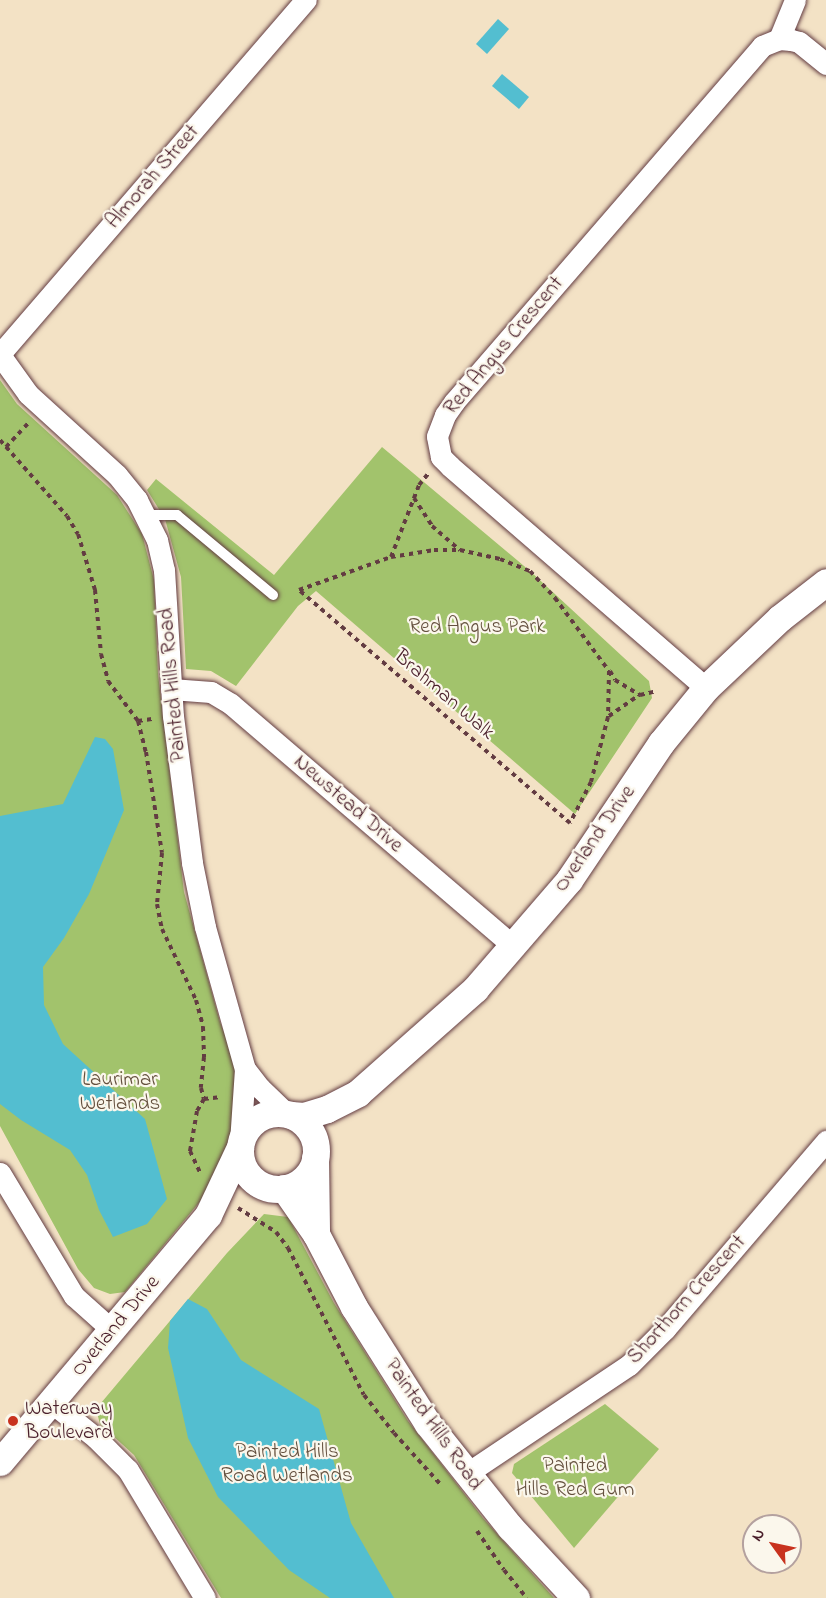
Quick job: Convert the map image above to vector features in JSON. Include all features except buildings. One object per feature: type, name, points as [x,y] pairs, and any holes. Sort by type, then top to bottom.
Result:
[{"type":"street","name":"Almorah Street","points":[[0,355],[306,0]]},
{"type":"street","points":[[795,0],[779,39],[799,42],[826,64]]},
{"type":"street","name":"Red Angus Crescent","points":[[441,457],[437,436],[440,424],[454,402],[749,59],[762,45],[779,39]]},
{"type":"street","name":"Painted Hills Road","points":[[0,355],[18,383],[101,458],[137,500],[157,540],[164,570],[171,690],[192,863],[205,927],[245,1069],[240,1145]]},
{"type":"street","points":[[441,457],[706,688]]},
{"type":"street","name":"Overland Drive","points":[[315,1155],[358,1093],[475,989],[513,946],[569,879],[661,743],[706,688],[780,618],[826,582]]},
{"type":"street","name":"Newstead Drive","points":[[171,690],[211,692],[231,704],[513,946]]},
{"type":"street","name":"Painted Hills Road","points":[[245,1069],[260,1088],[290,1115]]},
{"type":"street","name":"Overland Drive","points":[[290,1115],[304,1116],[358,1093]]},
{"type":"street","points":[[290,1115],[309,1129],[315,1155],[304,1178],[282,1188],[266,1187],[255,1182],[243,1166],[240,1145],[245,1132],[264,1116],[290,1115]]},
{"type":"street","name":"Shorthorn Crescent","points":[[466,1474],[629,1365],[665,1329],[826,1141]]},
{"type":"street","name":"Overland Drive","points":[[0,1462],[208,1215],[240,1145]]},
{"type":"street","name":"Painted Hills Road","points":[[315,1155],[316,1234]]},
{"type":"street","points":[[0,1173],[74,1296],[112,1330]]},
{"type":"street","name":"Painted Hills Road","points":[[282,1188],[316,1234],[354,1307],[391,1367],[466,1474],[551,1574],[576,1598]]},
{"type":"street","name":"Overland Drive","points":[[208,1215],[253,1191],[282,1188]]},
{"type":"street","points":[[52,1403],[96,1438],[128,1470],[205,1598]]},
{"type":"lane","points":[[146,515],[177,515],[273,595]]},
{"type":"path","points":[[6,447],[43,407]]},
{"type":"path","points":[[391,557],[420,485],[441,457]]},
{"type":"path","points":[[414,498],[432,526],[460,550]]},
{"type":"path","points":[[391,557],[434,550],[460,550],[500,559],[530,571],[555,598],[615,680],[640,695]]},
{"type":"path","name":"Brahman Walk","points":[[391,557],[298,590],[570,823],[591,782],[608,717]]},
{"type":"path","points":[[608,717],[609,671]]},
{"type":"path","points":[[608,717],[640,695],[657,690]]},
{"type":"green space","name":"Laurimar Wetlands","points":[[0,380],[17,404],[117,495],[142,534],[154,580],[158,674],[184,892],[220,1022],[232,1052],[243,1094],[234,1146],[207,1193],[125,1292],[110,1294],[94,1288],[78,1269],[0,1126]]},
{"type":"green space","name":"Red Angus Park","points":[[382,447],[530,571],[649,681],[652,698],[575,814],[316,591],[298,606],[236,686],[211,671],[186,669],[181,577],[165,519],[147,490],[156,479],[274,575]]},
{"type":"green space","name":"Painted Hills Road Wetlands","points":[[264,1214],[288,1217],[334,1303],[408,1421],[483,1518],[554,1598],[221,1598],[134,1455],[100,1424],[96,1409],[227,1253]]},
{"type":"green space","name":"Painted Hills Red Gum","points":[[605,1404],[659,1449],[574,1548],[512,1473],[514,1464]]},
{"type":"water","points":[[498,19],[509,29],[487,54],[476,44]]},
{"type":"water","points":[[502,74],[529,97],[519,109],[492,86]]},
{"type":"water","points":[[95,737],[105,739],[113,749],[124,810],[89,894],[64,938],[43,967],[44,1005],[63,1044],[145,1119],[167,1199],[147,1224],[113,1237],[99,1210],[87,1175],[70,1150],[21,1120],[0,1104],[0,816],[63,804]]},
{"type":"water","points":[[188,1299],[207,1309],[241,1360],[319,1409],[351,1523],[394,1598],[330,1598],[289,1570],[218,1497],[188,1438],[168,1348],[170,1321]]},
{"type":"place","name":"Waterway Boulevard","points":[[13,1421]]}]
